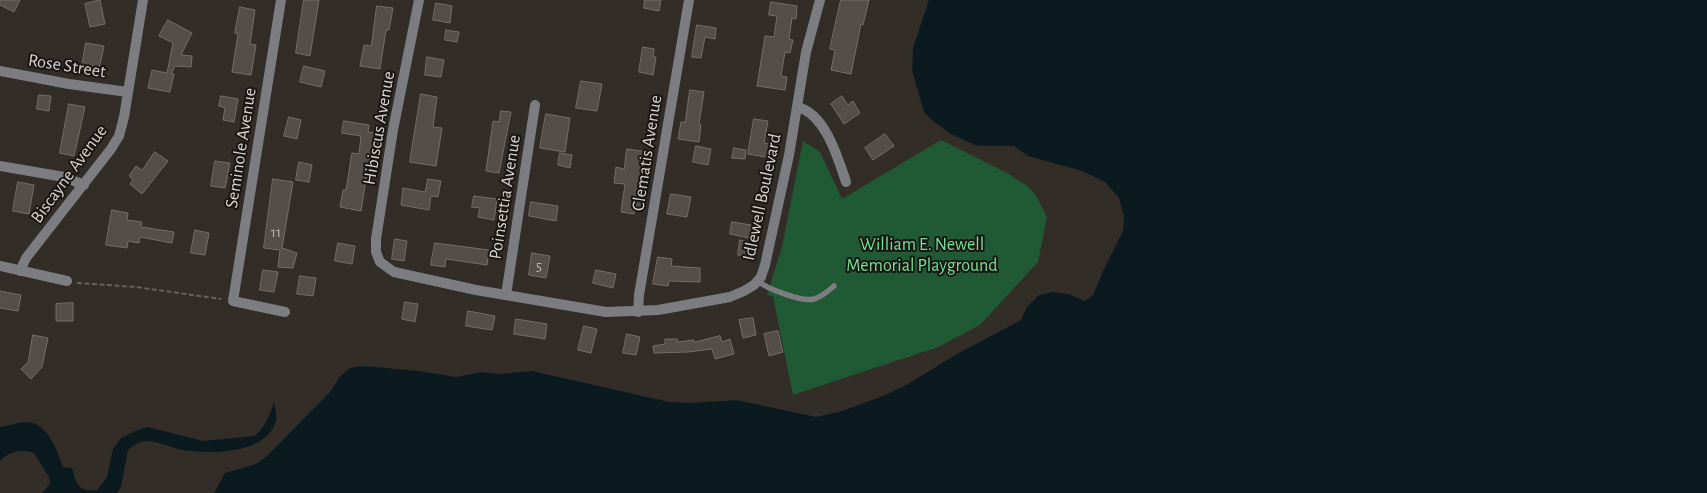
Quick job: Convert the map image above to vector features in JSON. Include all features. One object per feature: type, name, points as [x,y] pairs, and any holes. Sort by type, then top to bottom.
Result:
[{"type":"street","name":"Biscayne Avenue","points":[[20,271],[26,258],[84,185],[119,136],[123,124],[143,0]]},
{"type":"street","name":"Seminole Avenue","points":[[233,301],[282,0]]},
{"type":"street","name":"Hibiscus Avenue","points":[[380,262],[376,252],[376,240],[393,130],[419,0]]},
{"type":"street","name":"Clematis Avenue","points":[[638,312],[689,0]]},
{"type":"street","name":"Idlewell Boulevard","points":[[380,262],[388,269],[400,273],[596,311],[638,312],[658,310],[722,299],[744,291],[758,281],[765,265],[787,166],[806,52],[820,0]]},
{"type":"street","name":"Rose Street","points":[[0,71],[69,84],[128,92]]},
{"type":"street","name":"Poinsettia Avenue","points":[[506,295],[535,105]]},
{"type":"street","points":[[797,107],[810,113],[824,130],[834,147],[846,182]]},
{"type":"street","points":[[0,166],[64,177],[84,185]]},
{"type":"street","points":[[0,266],[67,281]]},
{"type":"street","points":[[233,301],[285,312]]},
{"type":"lane","points":[[758,281],[772,290],[810,300],[820,297],[834,286]]},
{"type":"path","points":[[67,281],[233,301]]},
{"type":"green space","name":"William E. Newell Memorial Playground","points":[[941,140],[1007,173],[1026,185],[1035,194],[1047,217],[1038,262],[980,325],[938,347],[793,395],[773,296],[767,295],[782,247],[803,141],[820,152],[842,199]]},
{"type":"shaded area","points":[[929,0],[1707,0],[1707,493],[214,493],[225,473],[256,464],[267,456],[330,392],[340,376],[350,368],[364,366],[456,377],[482,372],[499,374],[532,371],[669,402],[693,403],[736,400],[816,417],[842,411],[883,396],[908,384],[957,354],[1021,320],[1027,307],[1039,295],[1053,292],[1069,294],[1085,301],[1093,295],[1123,231],[1124,216],[1119,198],[1105,182],[1082,171],[1028,156],[1014,146],[977,146],[951,134],[924,112],[912,71],[913,48]]},
{"type":"shaded area","points":[[274,402],[276,421],[270,432],[261,440],[236,450],[208,452],[183,450],[149,441],[136,444],[128,450],[121,487],[117,493],[42,493],[50,484],[49,477],[34,453],[16,452],[0,461],[0,427],[24,422],[32,423],[39,426],[50,437],[63,467],[72,468],[79,486],[86,490],[97,490],[107,477],[113,449],[121,438],[135,431],[148,427],[203,441],[255,436],[267,421]]},
{"type":"building","points":[[0,0],[20,0],[14,12],[0,5]]},
{"type":"building","points":[[100,0],[105,24],[90,27],[85,4]]},
{"type":"building","points":[[304,0],[319,0],[310,56],[296,53]]},
{"type":"building","points":[[645,0],[661,0],[659,11],[644,8]]},
{"type":"building","points":[[841,0],[869,0],[863,25],[861,24],[851,74],[831,70],[835,50],[830,49]]},
{"type":"building","points":[[771,2],[797,6],[796,19],[792,18],[789,39],[793,40],[790,53],[785,52],[781,76],[787,77],[785,90],[757,86],[765,36],[774,37],[777,16],[769,15]]},
{"type":"building","points":[[436,3],[452,6],[450,23],[433,20]]},
{"type":"building","points":[[377,6],[393,8],[389,30],[386,30],[380,69],[360,66],[364,45],[371,46]]},
{"type":"building","points":[[240,7],[255,10],[250,44],[256,45],[251,75],[232,72],[238,34],[235,33]]},
{"type":"building","points":[[168,20],[192,33],[181,55],[192,56],[191,67],[175,66],[171,74],[174,74],[170,92],[148,88],[152,70],[167,73],[173,43],[159,36]]},
{"type":"building","points":[[697,25],[716,28],[715,39],[705,37],[701,58],[692,57]]},
{"type":"building","points":[[446,30],[459,32],[457,42],[445,40]]},
{"type":"building","points":[[86,43],[104,46],[99,69],[82,66]]},
{"type":"building","points":[[643,47],[654,49],[653,57],[656,57],[653,75],[639,72]]},
{"type":"building","points":[[427,57],[444,60],[441,77],[425,75]]},
{"type":"building","points":[[304,66],[325,71],[321,87],[300,82]]},
{"type":"building","points":[[581,81],[602,84],[597,111],[576,108]]},
{"type":"building","points":[[690,90],[704,92],[699,124],[701,125],[699,142],[678,139],[681,122],[685,122]]},
{"type":"building","points":[[421,94],[437,97],[433,127],[442,128],[436,166],[410,162]]},
{"type":"building","points":[[39,95],[51,96],[49,111],[37,109]]},
{"type":"building","points":[[221,96],[238,99],[234,122],[223,120],[225,108],[219,106]]},
{"type":"building","points":[[842,96],[848,105],[853,101],[860,113],[844,124],[831,104]]},
{"type":"building","points":[[69,104],[85,107],[74,156],[60,153]]},
{"type":"building","points":[[501,111],[511,112],[499,173],[486,171],[493,121],[499,122]]},
{"type":"building","points":[[546,114],[570,118],[565,152],[540,148]]},
{"type":"building","points":[[289,117],[301,120],[297,139],[284,136]]},
{"type":"building","points":[[754,119],[768,121],[764,143],[773,145],[771,158],[748,154]]},
{"type":"building","points":[[344,121],[369,125],[368,132],[380,134],[378,149],[371,147],[361,211],[340,207],[343,190],[346,190],[352,153],[359,154],[361,136],[342,133]]},
{"type":"building","points":[[885,134],[894,146],[873,160],[865,148]]},
{"type":"building","points":[[696,146],[711,149],[708,165],[693,162]]},
{"type":"building","points":[[734,148],[746,150],[745,159],[732,158]]},
{"type":"building","points":[[627,149],[648,152],[644,172],[649,173],[643,209],[635,208],[634,214],[621,212],[625,184],[614,183],[616,167],[624,169]]},
{"type":"building","points":[[155,152],[168,161],[142,194],[130,184],[133,180],[129,176],[136,166],[142,170]]},
{"type":"building","points":[[560,153],[572,155],[570,168],[558,165]]},
{"type":"building","points":[[215,161],[230,163],[225,188],[211,186]]},
{"type":"building","points":[[299,162],[312,165],[309,182],[296,180]]},
{"type":"building","points":[[273,179],[293,182],[282,248],[297,253],[293,268],[278,267],[280,250],[264,248]]},
{"type":"building","points":[[428,179],[441,181],[438,197],[431,196],[429,210],[401,205],[403,188],[425,192]]},
{"type":"building","points":[[18,182],[34,185],[29,214],[13,211]]},
{"type":"building","points":[[671,194],[691,197],[687,217],[667,214]]},
{"type":"building","points":[[474,196],[497,199],[494,220],[478,217],[480,208],[472,207]]},
{"type":"building","points":[[531,202],[558,206],[556,221],[529,216]]},
{"type":"building","points":[[112,210],[128,213],[127,220],[142,222],[141,227],[174,232],[172,243],[140,237],[139,243],[128,241],[127,248],[106,245]]},
{"type":"building","points":[[732,222],[751,225],[749,238],[730,234]]},
{"type":"building","points":[[195,230],[209,233],[205,255],[191,253]]},
{"type":"building","points":[[395,239],[407,241],[404,261],[392,259]]},
{"type":"building","points":[[740,240],[753,243],[750,257],[738,255]]},
{"type":"building","points":[[338,243],[355,246],[352,264],[335,261]]},
{"type":"building","points":[[435,243],[489,250],[487,265],[446,259],[445,267],[431,265]]},
{"type":"building","points":[[532,253],[550,256],[546,278],[529,275]]},
{"type":"building","points":[[658,257],[672,259],[671,266],[700,268],[700,282],[669,281],[668,286],[653,284]]},
{"type":"building","points":[[263,270],[278,272],[274,292],[260,290]]},
{"type":"building","points":[[596,270],[616,274],[613,288],[593,283]]},
{"type":"building","points":[[300,276],[316,278],[313,296],[297,294]]},
{"type":"building","points":[[0,291],[21,295],[18,311],[0,308]]},
{"type":"building","points":[[405,302],[418,304],[415,322],[402,319]]},
{"type":"building","points":[[73,303],[73,321],[56,321],[56,304]]},
{"type":"building","points":[[468,311],[495,316],[492,330],[466,326]]},
{"type":"building","points":[[753,318],[756,335],[743,338],[739,320]]},
{"type":"building","points":[[516,319],[547,324],[545,339],[514,334]]},
{"type":"building","points":[[584,326],[597,329],[591,353],[578,350]]},
{"type":"building","points":[[778,331],[783,352],[769,356],[764,334]]},
{"type":"building","points":[[627,334],[640,337],[636,355],[623,353]]},
{"type":"building","points":[[33,335],[48,338],[42,367],[31,379],[21,369],[28,362]]},
{"type":"building","points":[[720,336],[722,342],[730,339],[734,354],[715,359],[712,349],[654,353],[653,346],[665,344],[665,339],[677,339],[678,342],[694,340],[694,342]]}]
